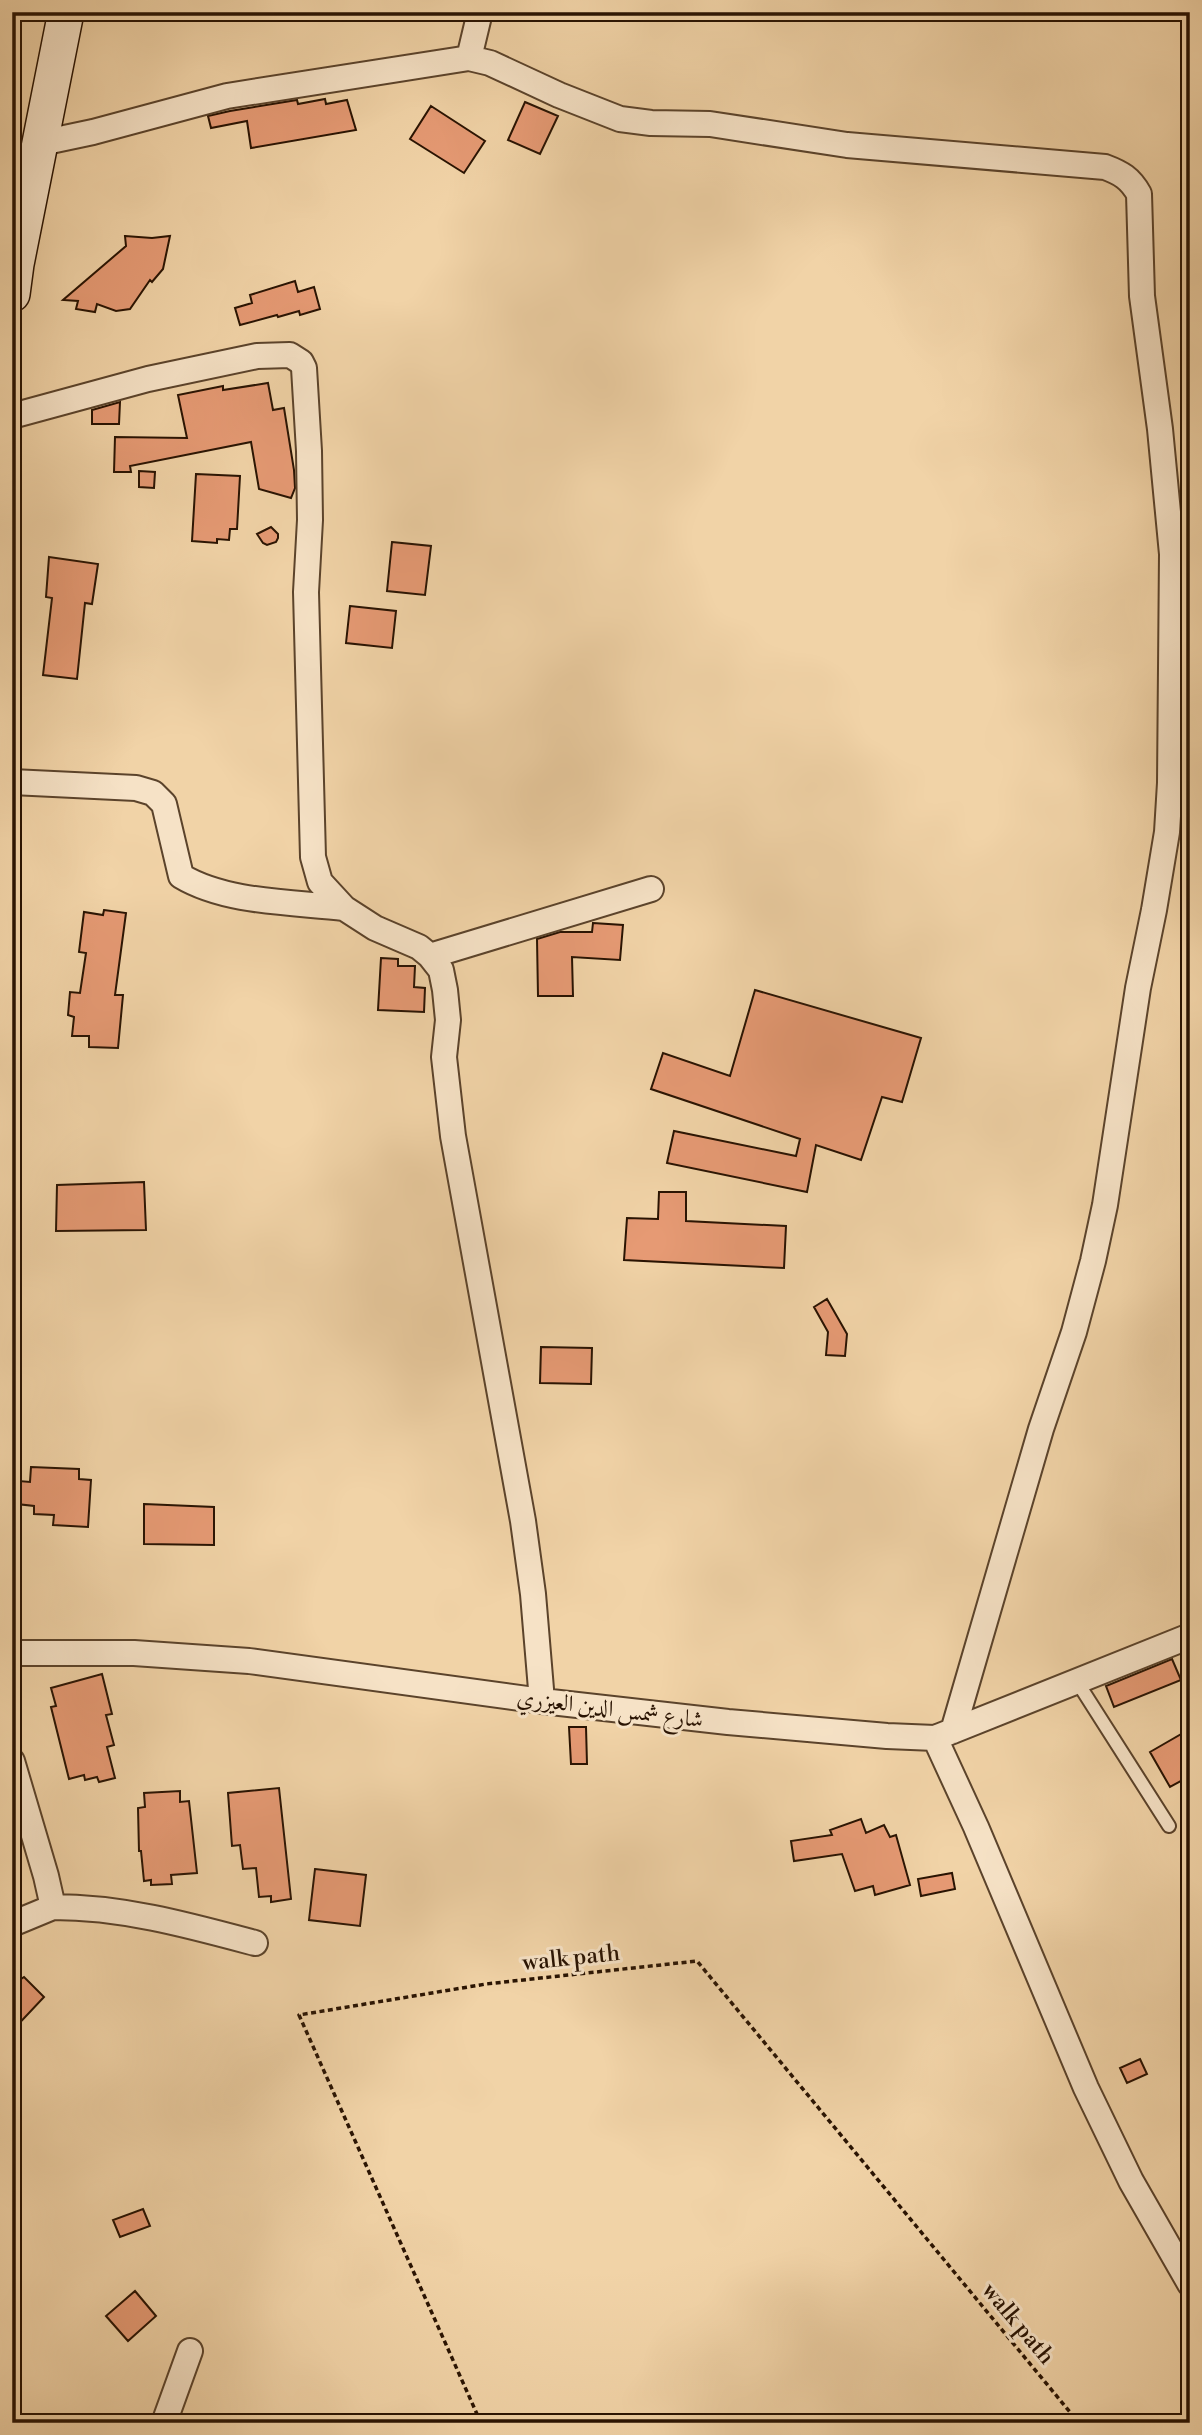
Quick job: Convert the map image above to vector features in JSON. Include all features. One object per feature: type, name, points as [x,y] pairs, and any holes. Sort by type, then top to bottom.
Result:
[{"type":"street","points":[[12,294],[66,12]]},
{"type":"street","points":[[468,58],[480,12]]},
{"type":"street","points":[[41,143],[227,96],[468,58],[490,63],[620,119],[710,124],[847,145],[1104,167],[1122,174],[1139,194],[1142,296],[1160,429],[1172,554],[1170,783],[1167,832],[1138,988],[1105,1205],[1093,1261],[1073,1332],[944,1735],[976,1827],[1086,2088],[1131,2181],[1190,2284]]},
{"type":"street","points":[[12,416],[148,379],[257,356],[290,355],[301,362],[305,378],[309,451],[310,520],[306,592],[313,857],[320,882],[344,908],[375,928],[419,947],[441,970],[446,990],[448,1020],[444,1057],[453,1136],[523,1521],[533,1594],[542,1701]]},
{"type":"street","points":[[12,782],[136,788],[153,793],[164,804],[181,876],[197,886],[219,894],[344,908]]},
{"type":"street","points":[[430,956],[651,889]]},
{"type":"street","name":"شارع شمس الدين العيزري","points":[[12,1653],[134,1653],[249,1661],[542,1701],[887,1737],[944,1735],[1190,1636]]},
{"type":"street","points":[[12,1760],[40,1852],[53,1907]]},
{"type":"street","points":[[12,1924],[53,1907],[83,1907],[153,1916],[255,1943]]},
{"type":"street","points":[[164,2423],[190,2351]]},
{"type":"lane","points":[[1076,1680],[1170,1826]]},
{"type":"path","name":"walk path","points":[[481,2423],[299,2015],[486,1984],[697,1961],[1079,2423]]},
{"type":"building","points":[[325,99],[326,104],[347,100],[356,130],[251,148],[247,121],[211,128],[208,116],[297,100],[298,104]]},
{"type":"building","points":[[525,102],[558,116],[540,154],[508,140]]},
{"type":"building","points":[[431,106],[485,141],[464,173],[410,139]]},
{"type":"building","points":[[125,236],[170,236],[163,269],[152,282],[150,280],[130,309],[116,311],[97,304],[95,312],[76,309],[78,301],[63,300],[126,246]]},
{"type":"building","points":[[295,281],[298,292],[314,287],[320,309],[300,315],[299,311],[278,317],[277,315],[240,325],[235,308],[252,303],[250,295]]},
{"type":"building","points":[[268,383],[273,410],[284,408],[294,470],[295,488],[291,498],[259,489],[251,442],[130,466],[131,472],[114,472],[115,437],[187,438],[178,395],[223,386],[223,390]]},
{"type":"building","points":[[120,402],[119,424],[92,424],[92,410]]},
{"type":"building","points":[[139,471],[155,472],[154,488],[139,487]]},
{"type":"building","points":[[196,474],[240,476],[237,529],[230,529],[229,540],[217,539],[217,543],[192,541]]},
{"type":"building","points":[[271,527],[278,534],[278,538],[276,542],[267,545],[257,534]]},
{"type":"building","points":[[392,542],[431,546],[425,595],[387,591]]},
{"type":"building","points":[[49,557],[98,564],[92,604],[85,603],[77,679],[43,675],[52,598],[46,597]]},
{"type":"building","points":[[350,606],[396,611],[392,648],[346,643]]},
{"type":"building","points":[[104,910],[126,913],[115,995],[123,995],[118,1048],[89,1047],[89,1036],[72,1036],[74,1017],[68,1015],[70,992],[80,993],[86,953],[79,952],[84,912],[103,915]]},
{"type":"building","points":[[593,923],[623,925],[620,960],[572,957],[573,996],[538,996],[537,939],[560,932],[592,932]]},
{"type":"building","points":[[381,958],[398,959],[398,966],[415,966],[414,987],[425,988],[424,1012],[378,1010]]},
{"type":"building","points":[[755,990],[921,1038],[902,1102],[882,1097],[861,1160],[816,1145],[807,1192],[667,1163],[674,1131],[796,1156],[800,1139],[651,1089],[663,1053],[730,1076]]},
{"type":"building","points":[[144,1182],[146,1230],[56,1231],[57,1185]]},
{"type":"building","points":[[659,1192],[686,1192],[686,1221],[786,1226],[784,1268],[624,1260],[627,1218],[658,1219]]},
{"type":"building","points":[[827,1299],[847,1334],[845,1356],[826,1355],[828,1332],[814,1307]]},
{"type":"building","points":[[541,1347],[592,1348],[591,1384],[540,1383]]},
{"type":"building","points":[[31,1467],[79,1469],[79,1479],[91,1480],[88,1527],[53,1525],[54,1515],[34,1514],[34,1506],[17,1504],[19,1481],[30,1482]]},
{"type":"building","points":[[144,1504],[214,1507],[214,1545],[144,1544]]},
{"type":"building","points":[[1172,1659],[1181,1680],[1114,1707],[1106,1686]]},
{"type":"building","points":[[102,1674],[112,1714],[106,1715],[114,1745],[107,1747],[115,1778],[99,1782],[97,1777],[85,1780],[84,1775],[69,1779],[51,1707],[56,1706],[51,1688]]},
{"type":"building","points":[[569,1727],[586,1727],[587,1764],[571,1764]]},
{"type":"building","points":[[1190,1729],[1190,1776],[1170,1787],[1150,1752]]},
{"type":"building","points":[[279,1788],[291,1899],[271,1902],[271,1896],[259,1897],[256,1868],[243,1869],[240,1845],[232,1846],[228,1793]]},
{"type":"building","points":[[180,1791],[180,1802],[189,1801],[197,1873],[171,1875],[172,1884],[151,1885],[151,1880],[144,1881],[139,1851],[138,1808],[145,1807],[144,1793]]},
{"type":"building","points":[[861,1819],[866,1833],[884,1825],[890,1837],[896,1835],[910,1885],[875,1895],[873,1886],[855,1891],[842,1854],[794,1861],[791,1841],[832,1835],[830,1830]]},
{"type":"building","points":[[315,1869],[366,1875],[360,1926],[309,1920]]},
{"type":"building","points":[[952,1873],[955,1889],[921,1896],[918,1879]]},
{"type":"building","points":[[12,1971],[21,1979],[24,1977],[44,1997],[12,2031]]},
{"type":"building","points":[[1140,2059],[1147,2074],[1127,2083],[1120,2068]]},
{"type":"building","points":[[143,2209],[150,2226],[120,2237],[113,2220]]},
{"type":"building","points":[[135,2291],[156,2316],[128,2341],[106,2316]]}]
